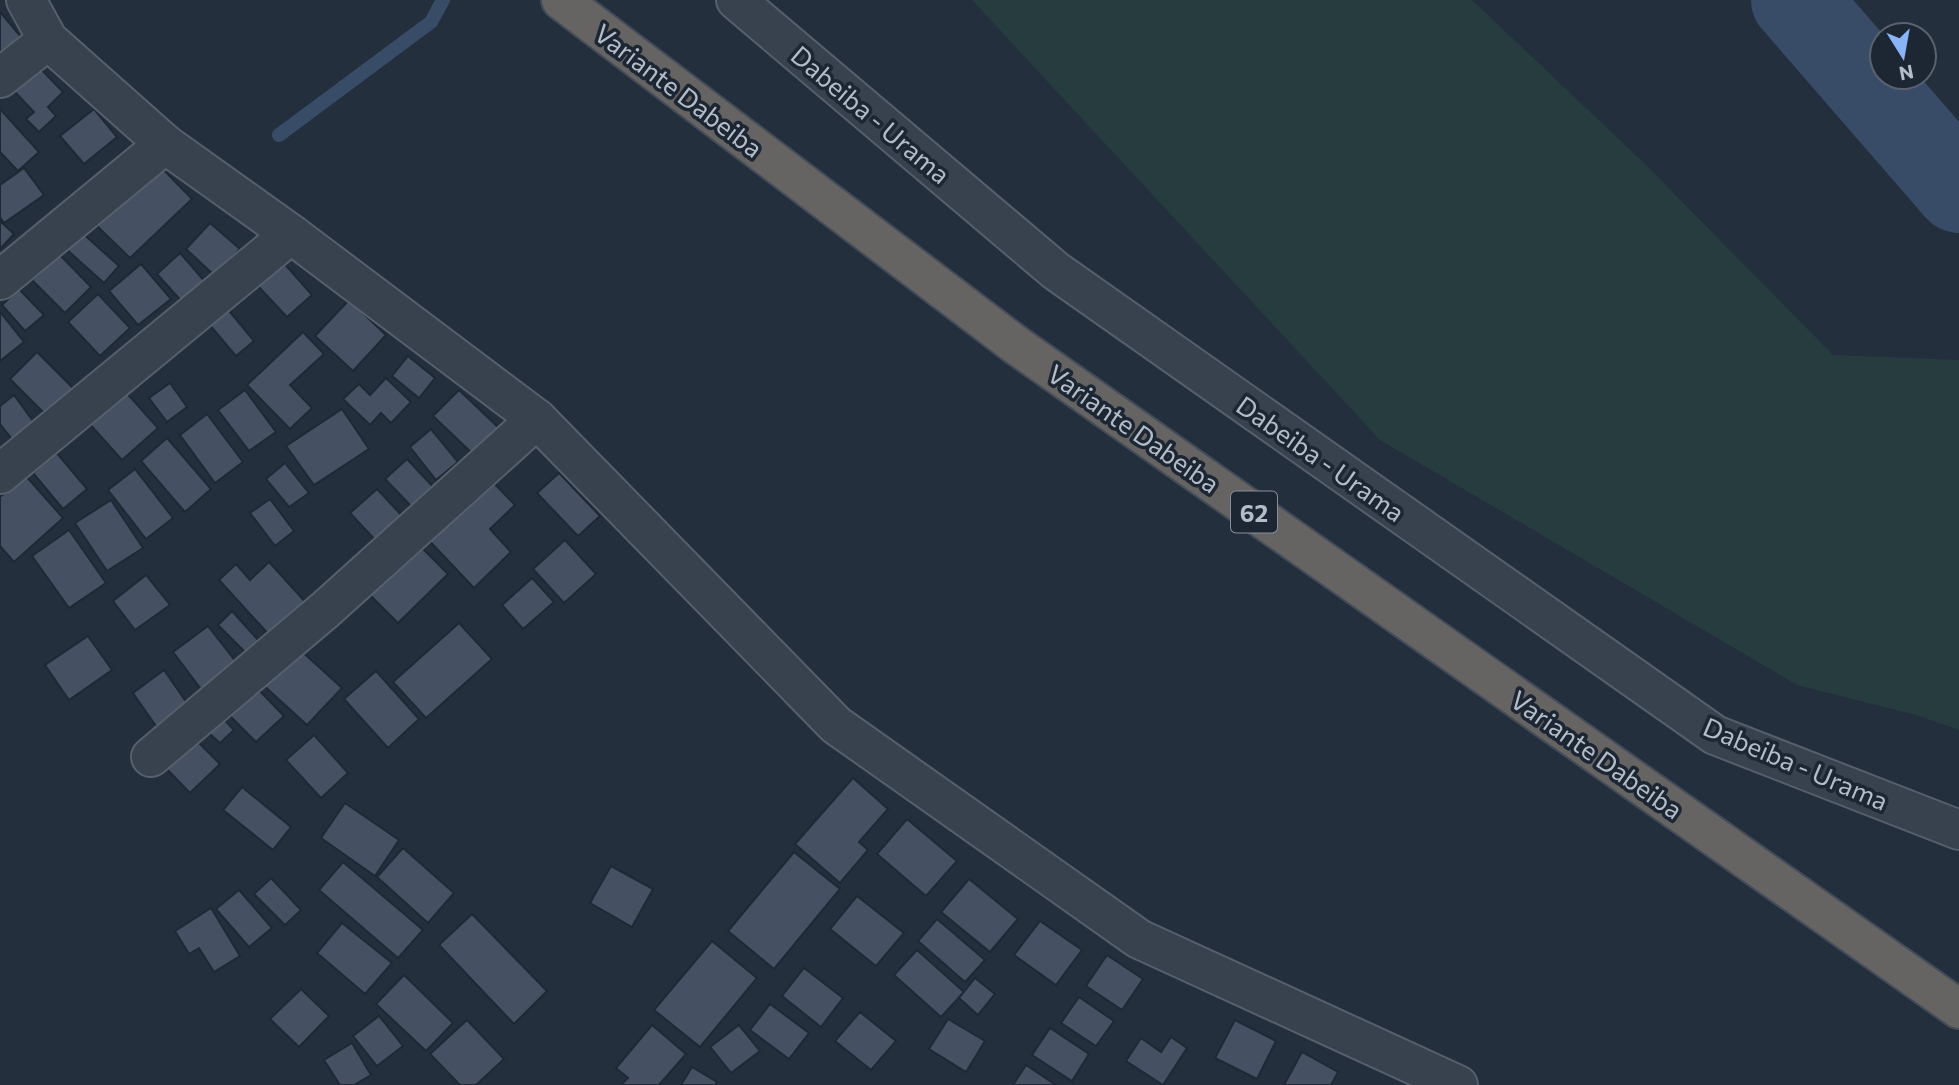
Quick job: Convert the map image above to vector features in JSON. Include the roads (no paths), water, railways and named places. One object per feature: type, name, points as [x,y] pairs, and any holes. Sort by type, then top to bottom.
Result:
[{"type":"highway","name":"Variante Dabeiba","points":[[561,0],[1016,345],[1959,1009]]},
{"type":"street","points":[[26,0],[48,40],[165,144],[291,234],[537,419],[836,725],[1139,939],[1458,1085]]},
{"type":"street","name":"Dabeiba - Urama","points":[[736,0],[1056,271],[1715,735],[1959,830]]},
{"type":"street","points":[[0,78],[48,40]]},
{"type":"street","points":[[0,280],[165,144]]},
{"type":"street","points":[[0,474],[291,234]]},
{"type":"street","points":[[151,757],[325,610],[537,419]]},
{"type":"street","points":[[1385,1052],[1414,1085]]},
{"type":"waterway","points":[[279,135],[431,22],[443,0]]},
{"type":"waterway","points":[[1795,0],[1959,189]]}]
